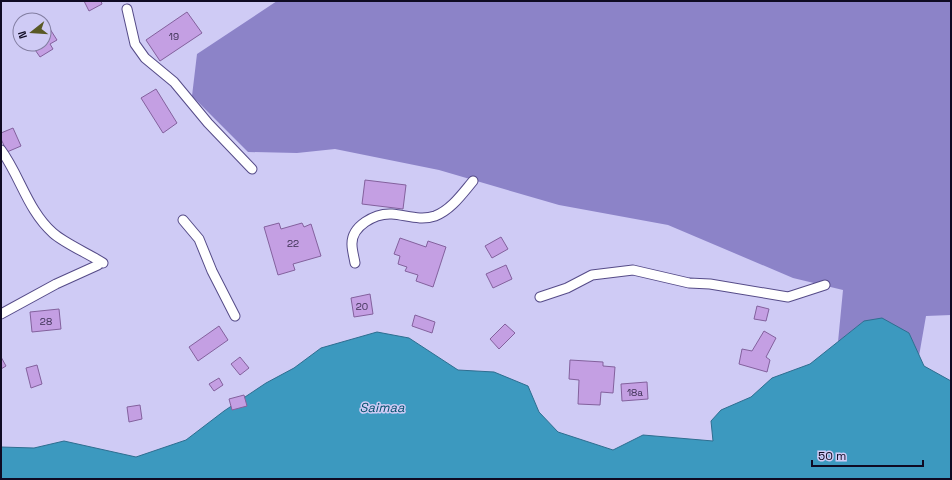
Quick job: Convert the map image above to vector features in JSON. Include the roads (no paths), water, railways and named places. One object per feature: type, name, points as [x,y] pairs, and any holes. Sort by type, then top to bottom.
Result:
[{"type":"lane","points":[[126,9],[135,44],[145,58],[174,82],[208,123],[252,170]]},
{"type":"lane","points":[[1,150],[12,165],[33,209],[53,233],[100,264],[56,284],[1,314]]},
{"type":"lane","points":[[355,263],[351,244],[357,229],[370,218],[390,214],[418,218],[434,216],[450,207],[473,181]]},
{"type":"lane","points":[[183,220],[198,239],[212,272],[235,316]]},
{"type":"lane","points":[[540,297],[567,288],[592,275],[633,270],[689,283],[710,284],[788,297],[825,286]]},
{"type":"water","name":"Saimaa","points":[[882,318],[909,333],[924,366],[951,381],[951,479],[1,479],[1,447],[34,448],[64,441],[136,457],[186,440],[224,411],[266,383],[294,368],[321,348],[377,332],[409,338],[458,370],[494,372],[528,386],[539,412],[558,432],[613,450],[643,435],[713,441],[711,421],[721,410],[751,397],[772,378],[810,364],[864,321]]}]
